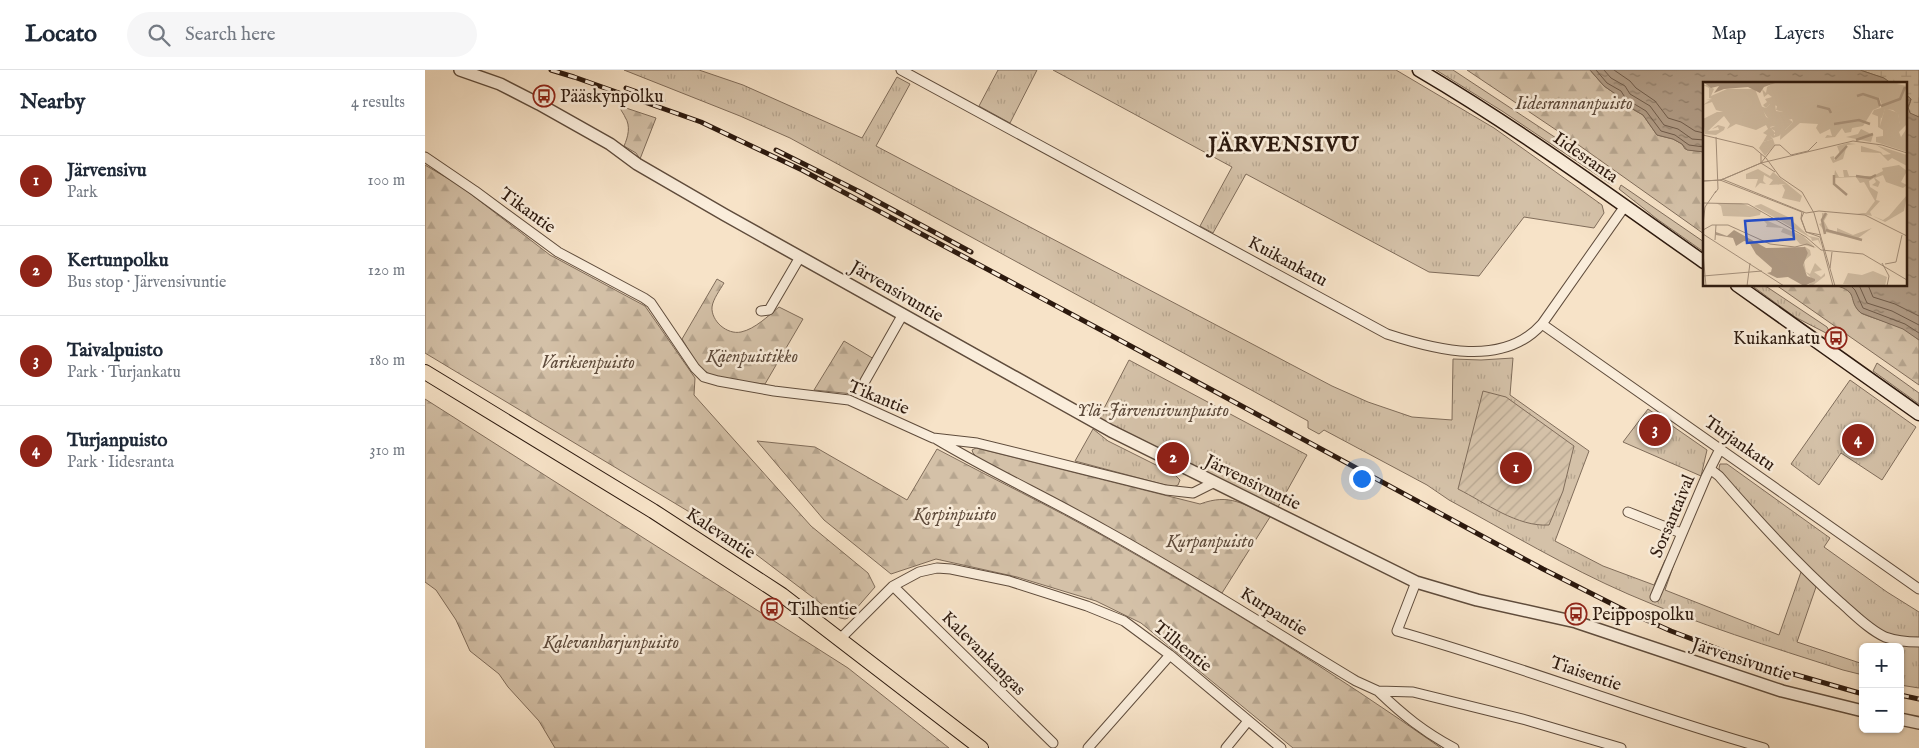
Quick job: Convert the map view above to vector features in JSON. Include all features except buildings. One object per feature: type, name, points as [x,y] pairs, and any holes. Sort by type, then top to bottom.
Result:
[{"type":"main road","name":"Iidesranta","points":[[1419,70],[1488,112],[1703,261]]},
{"type":"main road","points":[[1738,286],[1919,414]]},
{"type":"main road","name":"Kalevantie","points":[[425,372],[722,555],[791,602],[981,748]]},
{"type":"street","name":"Järvensivuntie","points":[[460,70],[500,84],[539,104],[621,151],[654,174],[1102,426],[1213,483],[1271,509],[1283,517],[1416,582],[1477,600],[1576,622],[1782,691],[1859,710]]},
{"type":"street","name":"Kuikankatu","points":[[906,71],[1387,334],[1425,346],[1487,351],[1498,350],[1528,338],[1542,324],[1625,206]]},
{"type":"street","name":"Tikantie","points":[[425,157],[558,252],[644,298],[651,304],[695,368],[704,376],[718,381],[774,391],[849,400],[933,438],[977,443],[1185,493],[1199,491],[1213,483]]},
{"type":"street","points":[[761,311],[769,310],[800,257]]},
{"type":"street","points":[[865,382],[903,314]]},
{"type":"street","name":"Turjankatu","points":[[1542,324],[1919,589]]},
{"type":"street","name":"Kurpantie","points":[[933,438],[974,462],[1105,530],[1227,600],[1357,681],[1378,692],[1400,691],[1422,694],[1525,720],[1621,748]]},
{"type":"street","name":"Sorsantaival","points":[[1655,597],[1681,533],[1720,449]]},
{"type":"street","points":[[1710,469],[1719,476],[1802,567],[1865,624],[1886,637],[1899,641],[1919,642]]},
{"type":"street","points":[[1627,512],[1681,533]]},
{"type":"street","name":"Tilhentie","points":[[840,639],[893,586],[919,572],[937,568],[1009,581],[1103,612],[1124,622],[1170,654],[1281,748]]},
{"type":"street","name":"Tiaisentie","points":[[1416,582],[1397,631],[1489,657],[1610,699],[1764,748]]},
{"type":"street","name":"Kalevankangas","points":[[893,586],[1053,743]]},
{"type":"street","points":[[1088,748],[1170,654]]},
{"type":"street","points":[[1378,692],[1409,720],[1427,733],[1454,748]]},
{"type":"street","points":[[1904,720],[1919,723]]},
{"type":"street","points":[[1226,748],[1247,721]]},
{"type":"green space","points":[[624,70],[699,70],[743,85],[862,138],[897,77],[910,84],[876,146],[1332,386],[1368,402],[1412,417],[1452,420],[1453,359],[1513,358],[1510,395],[1589,451],[1555,541],[1603,566],[1654,585],[1665,560],[1674,564],[1665,590],[1779,635],[1801,572],[1816,587],[1797,642],[1859,663],[1859,674],[1707,625],[1628,594],[1582,572],[1537,549],[1449,500],[1427,485],[1324,430],[1319,434],[1308,428],[1308,421],[790,138]]},
{"type":"green space","points":[[998,70],[1037,70],[1010,123],[979,106]]},
{"type":"green space","points":[[1053,70],[1396,70],[1494,128],[1602,205],[1604,213],[1594,228],[1524,217],[1479,276],[1429,272],[1246,174],[1213,233],[1200,226],[1232,167]]},
{"type":"green space","points":[[1436,70],[1453,70],[1594,163],[1616,181],[1612,185],[1502,111]]},
{"type":"green space","name":"Iidesrannanpuisto","points":[[1467,70],[1590,70],[1604,86],[1617,95],[1622,103],[1643,115],[1657,135],[1673,139],[1682,144],[1685,149],[1703,152],[1703,233],[1580,146]]},
{"type":"green space","points":[[1860,70],[1919,70],[1919,117],[1912,115],[1909,111],[1911,99],[1907,96],[1907,82],[1889,82]]},
{"type":"green space","points":[[620,106],[656,118],[640,159],[636,153],[624,146],[628,135],[628,128],[627,120]]},
{"type":"green space","name":"Variksenpuisto","points":[[425,165],[459,185],[550,255],[645,306],[695,378],[694,395],[811,526],[868,573],[875,587],[848,618],[840,618],[741,543],[425,353]]},
{"type":"green space","points":[[1621,185],[1703,241],[1703,251],[1657,219],[1619,189]]},
{"type":"green space","name":"Käenpuistikko","points":[[717,279],[724,283],[714,301],[712,312],[717,322],[725,329],[741,332],[751,328],[779,307],[803,319],[765,384],[732,381],[715,377],[696,363],[682,339]]},
{"type":"green space","points":[[1752,286],[1766,286],[1827,327],[1829,331],[1826,333],[1795,317]]},
{"type":"green space","points":[[1777,286],[1839,286],[1849,291],[1856,307],[1863,314],[1906,330],[1919,340],[1919,385]]},
{"type":"green space","points":[[844,341],[874,359],[853,394],[814,390]]},
{"type":"green space","name":"Ylä-Järvensivunpuisto","points":[[1129,360],[1307,455],[1278,507],[1099,418]]},
{"type":"green space","points":[[1877,363],[1919,393],[1919,404],[1873,371]]},
{"type":"green space","points":[[1850,380],[1916,427],[1882,480],[1841,453],[1819,485],[1791,464]]},
{"type":"green space","points":[[1483,391],[1506,397],[1574,446],[1563,491],[1549,525],[1537,525],[1514,518],[1458,489]]},
{"type":"green space","name":"Kalevanharjunpuisto","points":[[425,399],[848,668],[949,748],[555,748],[539,721],[508,687],[499,674],[470,651],[456,620],[436,590],[425,582]]},
{"type":"green space","points":[[1648,409],[1707,450],[1701,476],[1623,442]]},
{"type":"green space","points":[[1093,429],[1108,441],[1174,474],[1180,480],[1178,485],[1173,487],[1075,461]]},
{"type":"green space","name":"Korpinpuisto","points":[[757,441],[815,447],[907,500],[937,449],[1084,526],[1191,587],[1318,665],[1441,748],[1293,748],[1141,623],[1096,601],[1017,577],[936,559],[891,574],[824,520]]},
{"type":"green space","name":"Kurpanpuisto","points":[[976,448],[1200,504],[1228,500],[1244,504],[1270,517],[1222,593],[1106,527],[978,458],[972,450]]},
{"type":"green space","points":[[1720,464],[1727,464],[1830,538],[1824,547],[1887,592],[1919,612],[1919,639],[1900,639],[1877,630],[1817,578],[1720,473]]},
{"type":"green space","points":[[1904,643],[1919,645],[1919,688],[1904,686]]},
{"type":"water","points":[[1590,70],[1860,70],[1884,78],[1889,82],[1703,82],[1703,152],[1687,150],[1682,144],[1673,139],[1657,135],[1643,115],[1622,103],[1617,95],[1604,86]]},
{"type":"water","points":[[1907,96],[1911,99],[1908,107],[1910,113],[1919,117],[1919,340],[1903,329],[1861,313],[1847,290],[1837,286],[1907,286]]},
{"type":"railway","points":[[551,70],[701,122],[802,170],[1543,569],[1624,610],[1671,631],[1755,663],[1859,693]]},
{"type":"railway","points":[[626,88],[663,101]]},
{"type":"railway","points":[[776,150],[860,192],[971,252]]},
{"type":"railway","points":[[1904,696],[1919,699]]},
{"type":"place","name":"Pääskynpolku","points":[[544,96]]},
{"type":"place","name":"Kuikankatu","points":[[1836,338]]},
{"type":"place","name":"Taivalpuisto","points":[[1655,430]]},
{"type":"place","name":"Turjanpuisto","points":[[1858,440]]},
{"type":"place","name":"Kertunpolku","points":[[1173,458]]},
{"type":"place","name":"Järvensivu","points":[[1516,468]]},
{"type":"place","name":"Tilhentie","points":[[772,609]]},
{"type":"place","name":"Peippospolku","points":[[1576,614]]},
{"type":"district","name":"JÄRVENSIVU","points":[[1284,143]]}]
